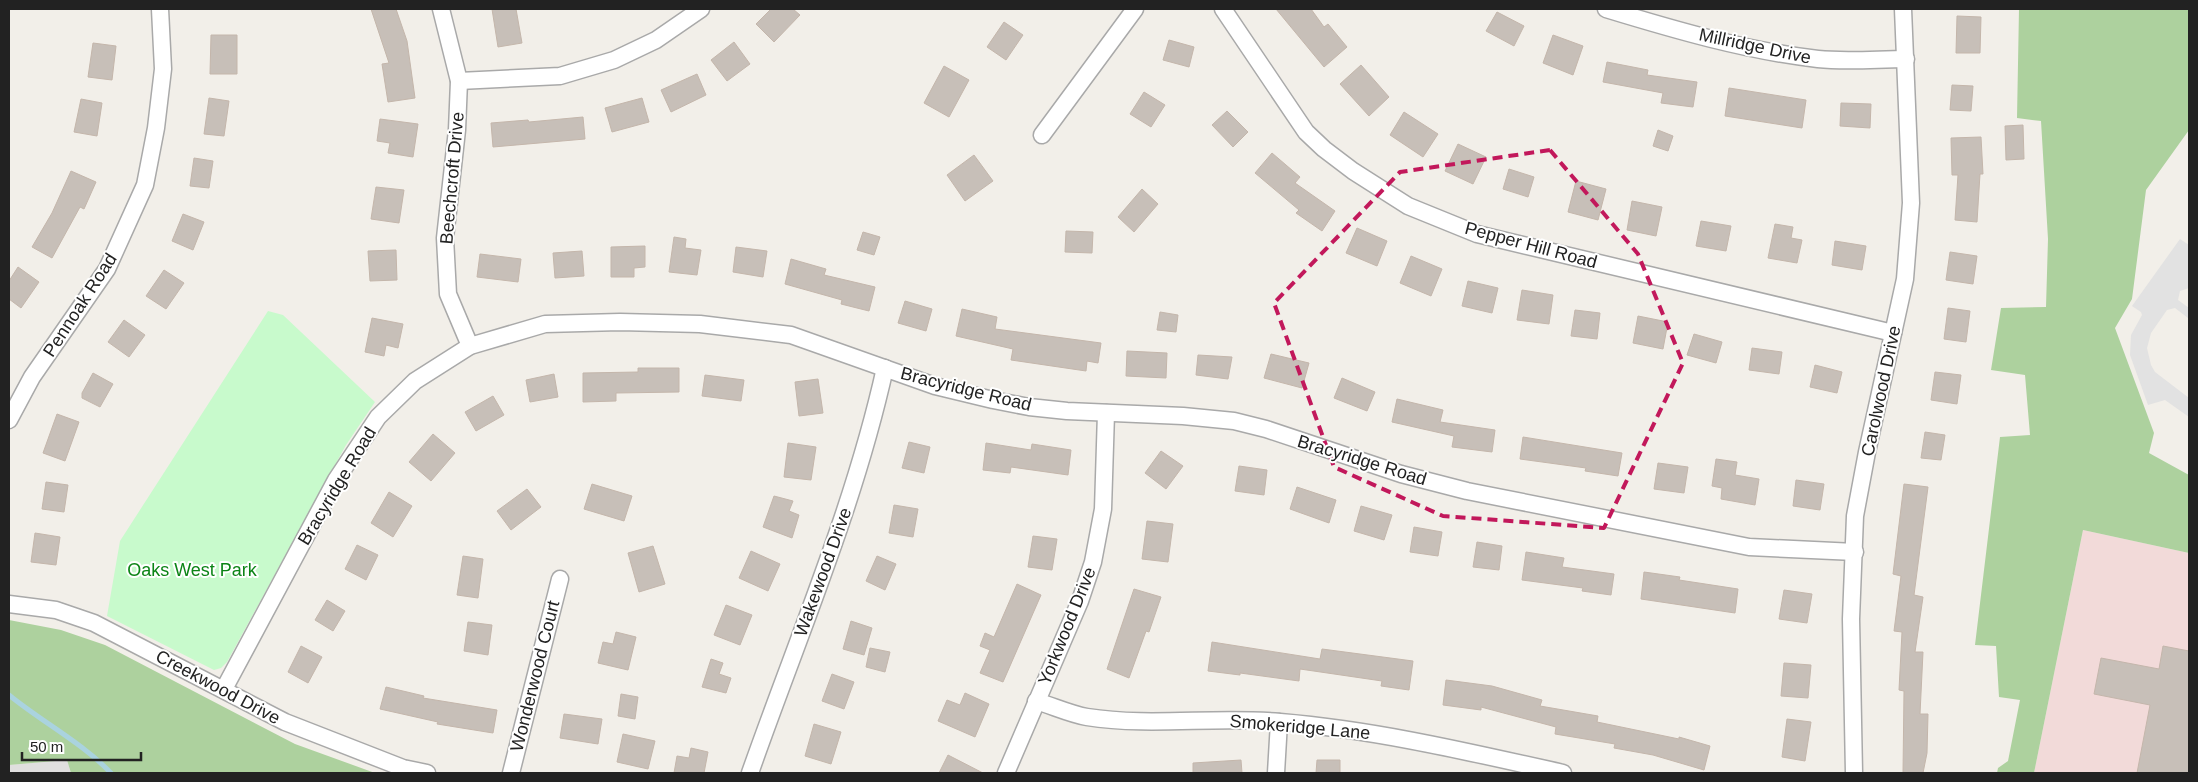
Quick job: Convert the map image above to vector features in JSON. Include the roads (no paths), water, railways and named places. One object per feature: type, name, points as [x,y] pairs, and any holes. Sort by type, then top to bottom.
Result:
[{"type":"street","name":"Pennoak Road","points":[[9,420],[32,377],[107,270],[145,185],[156,128],[163,69],[160,9]]},
{"type":"street","name":"Beechcroft Drive","points":[[441,9],[459,81],[456,140],[445,238],[448,294],[470,346]]},
{"type":"street","points":[[459,81],[560,76],[614,60],[656,40],[701,9]]},
{"type":"street","points":[[1042,135],[1135,9]]},
{"type":"street","name":"Pepper Hill Road","points":[[1223,9],[1306,132],[1324,149],[1353,171],[1408,206],[1478,234],[1893,333]]},
{"type":"street","name":"Millridge Drive","points":[[1606,9],[1654,24],[1768,51],[1820,59],[1906,59]]},
{"type":"street","name":"Carolwood Drive","points":[[1854,773],[1851,619],[1855,516],[1905,279],[1911,203],[1904,9]]},
{"type":"street","name":"Bracyridge Road","points":[[224,689],[336,480],[378,417],[415,381],[470,346],[545,324],[620,322],[700,324],[791,335],[935,386],[1011,403],[1058,410],[1183,416],[1234,421],[1266,429],[1401,474],[1467,491],[1749,548],[1854,552]]},
{"type":"street","name":"Wakewood Drive","points":[[750,773],[847,507],[872,428],[885,368]]},
{"type":"street","name":"Yorkwood Drive","points":[[1006,773],[1080,601],[1093,562],[1103,509],[1106,413]]},
{"type":"street","name":"Wonderwood Court","points":[[511,773],[560,579]]},
{"type":"street","name":"Creekwood Drive","points":[[9,604],[56,610],[94,623],[285,722],[403,768],[427,773]]},
{"type":"street","name":"Smokeridge Lane","points":[[1036,701],[1086,717],[1144,722],[1245,719],[1376,733],[1562,773]]},
{"type":"street","points":[[1276,773],[1278,722]]},
{"type":"waterway","points":[[9,695],[74,742],[111,773]]},
{"type":"park label","name":"Oaks West Park","points":[[192,570]]}]
